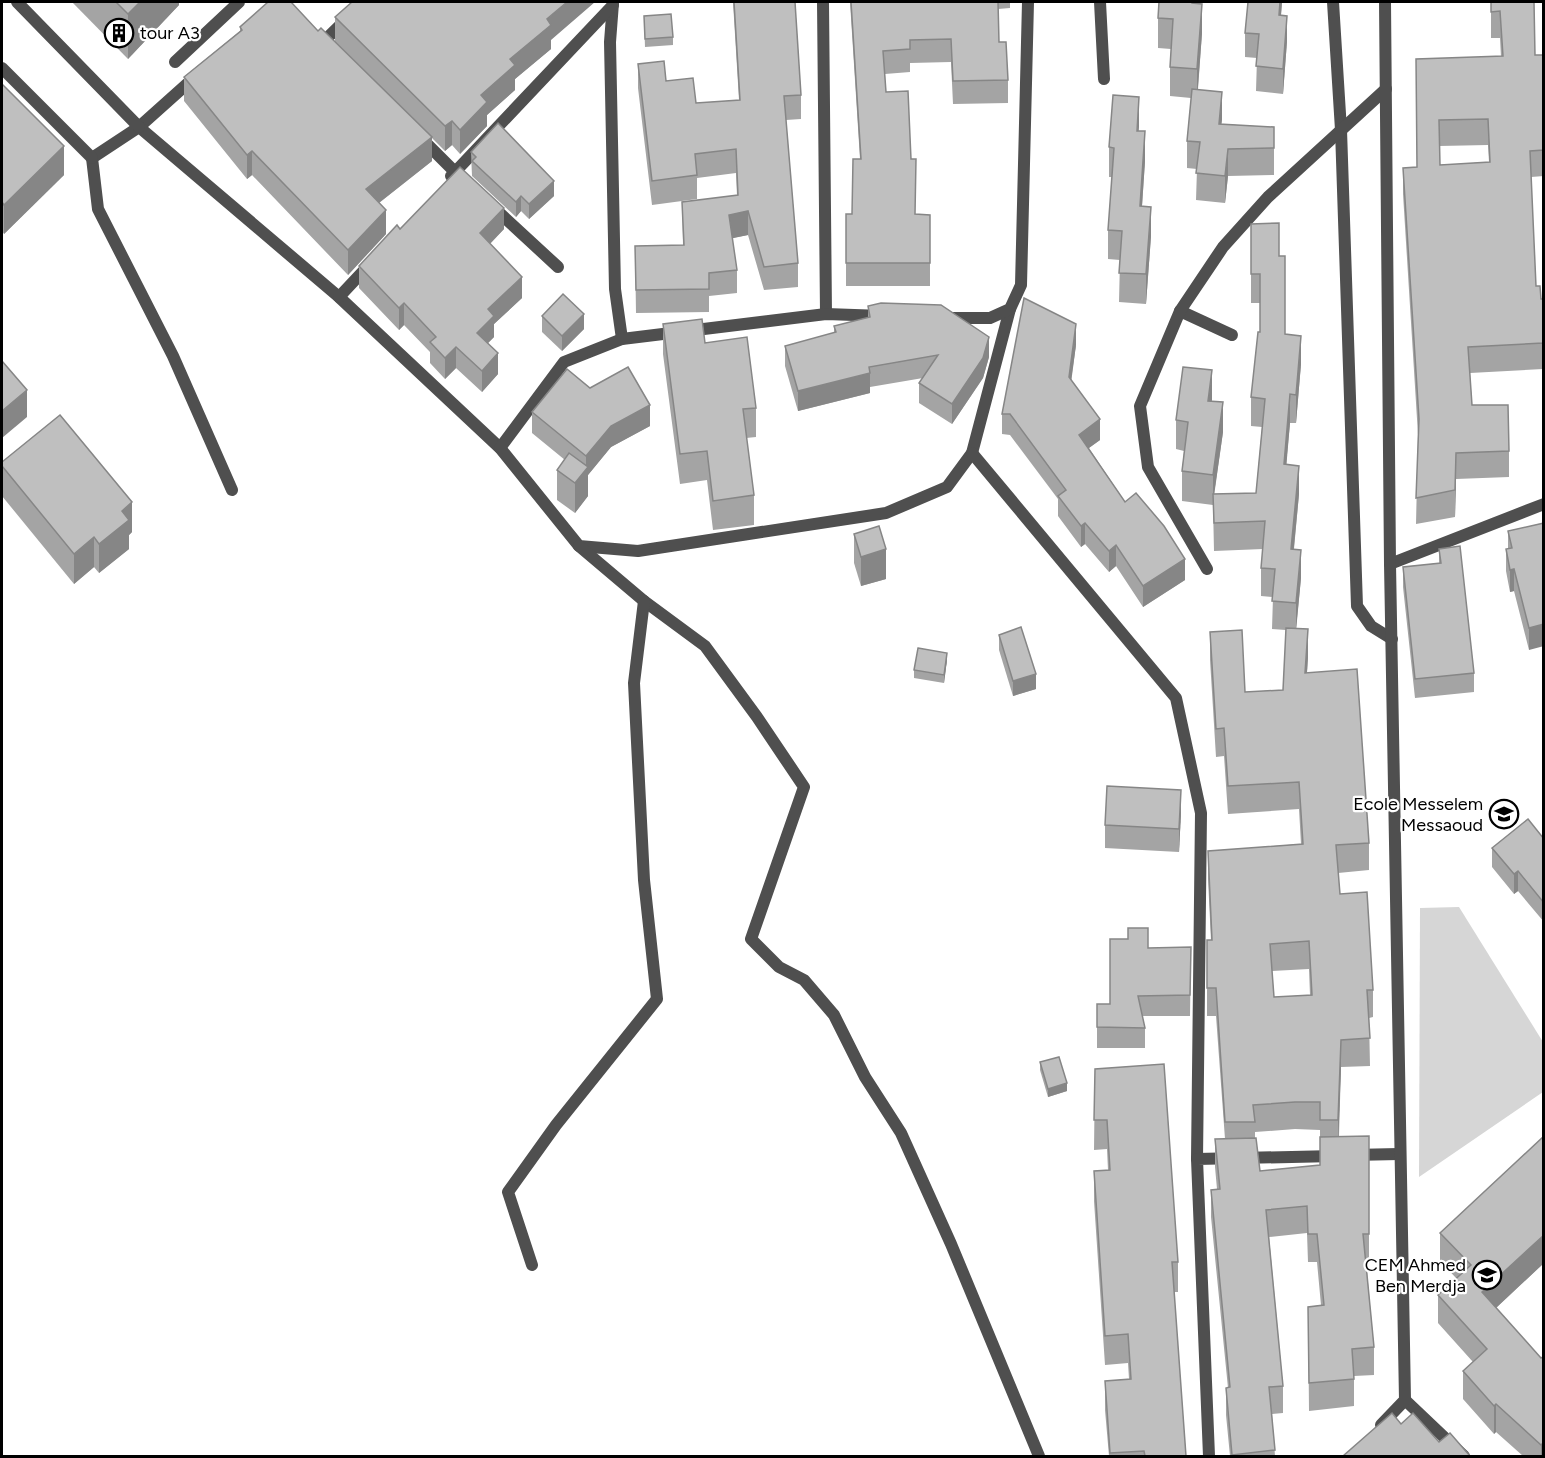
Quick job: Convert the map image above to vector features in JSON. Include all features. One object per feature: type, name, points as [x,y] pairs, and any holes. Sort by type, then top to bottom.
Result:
[{"type":"street","points":[[17,2],[140,127],[339,297],[500,448],[579,546],[644,601],[705,646],[758,717],[804,787],[751,939],[779,967],[804,980],[834,1015],[865,1077],[901,1133],[951,1244],[1039,1456]]},
{"type":"street","points":[[175,62],[238,2]]},
{"type":"street","points":[[307,25],[328,46],[364,2]]},
{"type":"street","points":[[823,2],[826,314]]},
{"type":"street","points":[[579,546],[638,551],[886,513],[947,487],[972,453],[1010,309],[1021,285],[1028,2]]},
{"type":"street","points":[[1100,2],[1104,78]]},
{"type":"street","points":[[1333,2],[1341,130],[1357,606],[1371,627],[1392,639]]},
{"type":"street","points":[[1385,2],[1390,564],[1405,1400],[1464,1456]]},
{"type":"street","points":[[613,3],[610,42],[615,290],[622,339]]},
{"type":"street","points":[[440,189],[613,3]]},
{"type":"street","points":[[92,158],[140,127],[206,66]]},
{"type":"street","points":[[2,68],[92,158],[98,209],[173,356],[232,490]]},
{"type":"street","points":[[1207,569],[1148,467],[1140,406],[1180,312],[1223,247],[1268,197],[1386,89]]},
{"type":"street","points":[[414,132],[558,267]]},
{"type":"street","points":[[339,297],[378,256]]},
{"type":"street","points":[[936,317],[990,318],[1010,309]]},
{"type":"street","points":[[1180,312],[1232,335]]},
{"type":"street","points":[[500,448],[564,362],[622,339],[826,314],[892,316]]},
{"type":"street","points":[[972,453],[1176,698],[1201,813],[1197,1159],[1209,1456]]},
{"type":"street","points":[[1390,564],[1544,504]]},
{"type":"street","points":[[532,1265],[508,1192],[556,1125],[657,999],[644,880],[634,683],[644,601]]},
{"type":"street","points":[[1197,1159],[1399,1154]]},
{"type":"street","points":[[1374,1432],[1405,1400]]},
{"type":"shaded area","points":[[1459,907],[1543,1042],[1543,1092],[1419,1177],[1420,908]]},
{"type":"building","points":[[116,2],[140,2],[128,14]]},
{"type":"building","points":[[268,2],[291,2],[318,31],[321,28],[432,137],[366,189],[386,210],[348,250],[252,151],[247,155],[184,77],[242,30],[240,27]]},
{"type":"building","points":[[352,2],[567,2],[547,19],[551,25],[510,59],[515,65],[481,95],[487,102],[460,130],[452,121],[445,126],[335,17]]},
{"type":"building","points":[[734,2],[795,2],[801,95],[784,96],[798,263],[764,267],[748,211],[729,215],[737,270],[709,273],[709,289],[636,290],[635,246],[684,245],[682,202],[738,195],[736,149],[695,154],[697,175],[652,181],[638,64],[664,61],[666,81],[693,78],[696,103],[740,100]]},
{"type":"building","points":[[851,2],[998,2],[999,42],[1006,42],[1008,80],[953,81],[951,39],[910,40],[910,49],[883,51],[886,92],[908,91],[911,159],[916,159],[915,214],[930,215],[930,263],[846,263],[846,214],[852,214],[853,159],[861,159]]},
{"type":"building","points":[[1159,2],[1202,4],[1197,69],[1170,67],[1173,19],[1158,18]]},
{"type":"building","points":[[1248,2],[1280,2],[1279,15],[1287,16],[1283,69],[1256,66],[1259,34],[1245,33]]},
{"type":"building","points":[[1491,2],[1534,2],[1535,55],[1543,55],[1544,150],[1530,151],[1536,286],[1540,286],[1541,299],[1544,299],[1543,343],[1468,347],[1472,405],[1508,405],[1509,451],[1456,453],[1455,490],[1416,498],[1419,419],[1403,168],[1417,167],[1416,59],[1503,56],[1500,11],[1491,12]],"holes":[[[1488,119],[1490,162],[1440,165],[1439,120]]]},
{"type":"building","points":[[671,14],[673,37],[645,39],[644,16]]},
{"type":"building","points":[[2,84],[64,146],[4,205],[2,202]]},
{"type":"building","points":[[1192,89],[1222,92],[1219,124],[1274,127],[1274,148],[1228,149],[1225,176],[1196,173],[1200,142],[1187,141]]},
{"type":"building","points":[[1113,95],[1139,97],[1137,131],[1145,131],[1140,206],[1151,207],[1146,274],[1119,273],[1122,231],[1108,230],[1114,148],[1109,147]]},
{"type":"building","points":[[498,123],[554,181],[529,204],[521,196],[516,202],[472,161],[476,157],[471,152]]},
{"type":"building","points":[[460,167],[504,208],[480,233],[522,277],[488,309],[494,316],[477,333],[498,353],[482,371],[456,347],[445,358],[430,342],[436,337],[404,303],[399,308],[359,266],[397,225],[400,229]]},
{"type":"building","points":[[1279,223],[1279,256],[1285,256],[1285,334],[1301,336],[1296,395],[1290,394],[1284,464],[1299,466],[1291,549],[1301,550],[1296,603],[1272,601],[1275,569],[1261,568],[1265,521],[1214,523],[1213,494],[1256,493],[1265,399],[1251,397],[1258,332],[1260,332],[1260,274],[1251,274],[1251,224]]},
{"type":"building","points":[[563,294],[584,314],[562,336],[542,316]]},
{"type":"building","points":[[1024,298],[1076,324],[1069,377],[1100,419],[1079,435],[1125,502],[1136,493],[1164,526],[1185,559],[1143,586],[1116,545],[1109,551],[1085,523],[1081,526],[1058,496],[1066,490],[1010,414],[1002,414]]},
{"type":"building","points":[[881,303],[941,305],[989,337],[983,358],[952,404],[919,383],[938,355],[869,367],[870,373],[798,391],[785,346],[836,332],[834,326],[870,317],[868,306]]},
{"type":"building","points":[[702,319],[705,343],[747,337],[756,408],[743,409],[754,495],[713,501],[707,451],[680,454],[663,324]]},
{"type":"building","points":[[2,361],[27,390],[2,411]]},
{"type":"building","points":[[628,367],[650,405],[611,426],[586,456],[532,412],[567,369],[590,388]]},
{"type":"building","points":[[1183,367],[1212,370],[1208,401],[1223,402],[1213,475],[1182,471],[1188,422],[1176,420]]},
{"type":"building","points":[[60,415],[132,502],[122,511],[129,520],[99,544],[94,537],[74,554],[2,466],[2,462]]},
{"type":"building","points":[[569,453],[588,467],[575,483],[557,470]]},
{"type":"building","points":[[1544,523],[1544,624],[1529,628],[1514,569],[1510,570],[1506,549],[1512,548],[1508,531]]},
{"type":"building","points":[[879,526],[886,549],[861,557],[854,534]]},
{"type":"building","points":[[1460,546],[1474,673],[1415,679],[1403,567],[1441,563],[1439,549]]},
{"type":"building","points":[[1021,627],[1036,674],[1013,681],[999,635]]},
{"type":"building","points":[[1286,628],[1308,629],[1305,673],[1357,669],[1369,843],[1336,845],[1340,894],[1367,892],[1373,990],[1367,990],[1370,1038],[1341,1040],[1338,1120],[1320,1120],[1320,1102],[1295,1102],[1253,1105],[1255,1122],[1225,1122],[1216,988],[1207,988],[1207,940],[1212,940],[1208,851],[1303,844],[1299,782],[1228,786],[1224,728],[1216,729],[1210,632],[1242,630],[1245,692],[1283,690]],"holes":[[[1309,941],[1312,995],[1274,997],[1270,944]]]},
{"type":"building","points":[[918,648],[947,653],[944,675],[914,670]]},
{"type":"building","points":[[1107,786],[1181,790],[1179,829],[1105,825]]},
{"type":"building","points":[[1528,819],[1544,839],[1544,903],[1518,871],[1514,874],[1492,848]]},
{"type":"building","points":[[1128,928],[1148,928],[1148,948],[1191,947],[1190,995],[1138,996],[1145,1028],[1097,1027],[1097,1004],[1110,1004],[1110,939],[1128,939]]},
{"type":"building","points":[[1059,1057],[1067,1083],[1048,1089],[1040,1062]]},
{"type":"building","points":[[1164,1064],[1178,1262],[1172,1262],[1186,1456],[1145,1456],[1144,1451],[1110,1453],[1105,1381],[1131,1379],[1128,1334],[1105,1336],[1094,1171],[1110,1170],[1107,1120],[1094,1120],[1095,1069]]},
{"type":"building","points":[[1369,1136],[1369,1234],[1363,1234],[1374,1347],[1352,1349],[1354,1379],[1309,1383],[1308,1307],[1324,1305],[1317,1234],[1308,1234],[1307,1206],[1266,1210],[1283,1386],[1269,1387],[1275,1450],[1232,1455],[1226,1388],[1230,1387],[1211,1190],[1220,1189],[1215,1139],[1256,1138],[1260,1171],[1320,1165],[1320,1137]]},
{"type":"building","points":[[1544,1136],[1544,1235],[1482,1292],[1541,1358],[1544,1356],[1544,1442],[1541,1445],[1496,1404],[1494,1406],[1463,1371],[1487,1349],[1438,1295],[1471,1265],[1440,1233]]},
{"type":"building","points":[[1392,1413],[1401,1424],[1413,1413],[1439,1442],[1450,1433],[1470,1456],[1343,1456]]},
{"type":"place","name":"tour A3","points":[[119,33]]},
{"type":"place","name":"Ecole Messelem Messaoud","points":[[1504,814]]},
{"type":"place","name":"CEM Ahmed Ben Merdja","points":[[1487,1275]]}]
